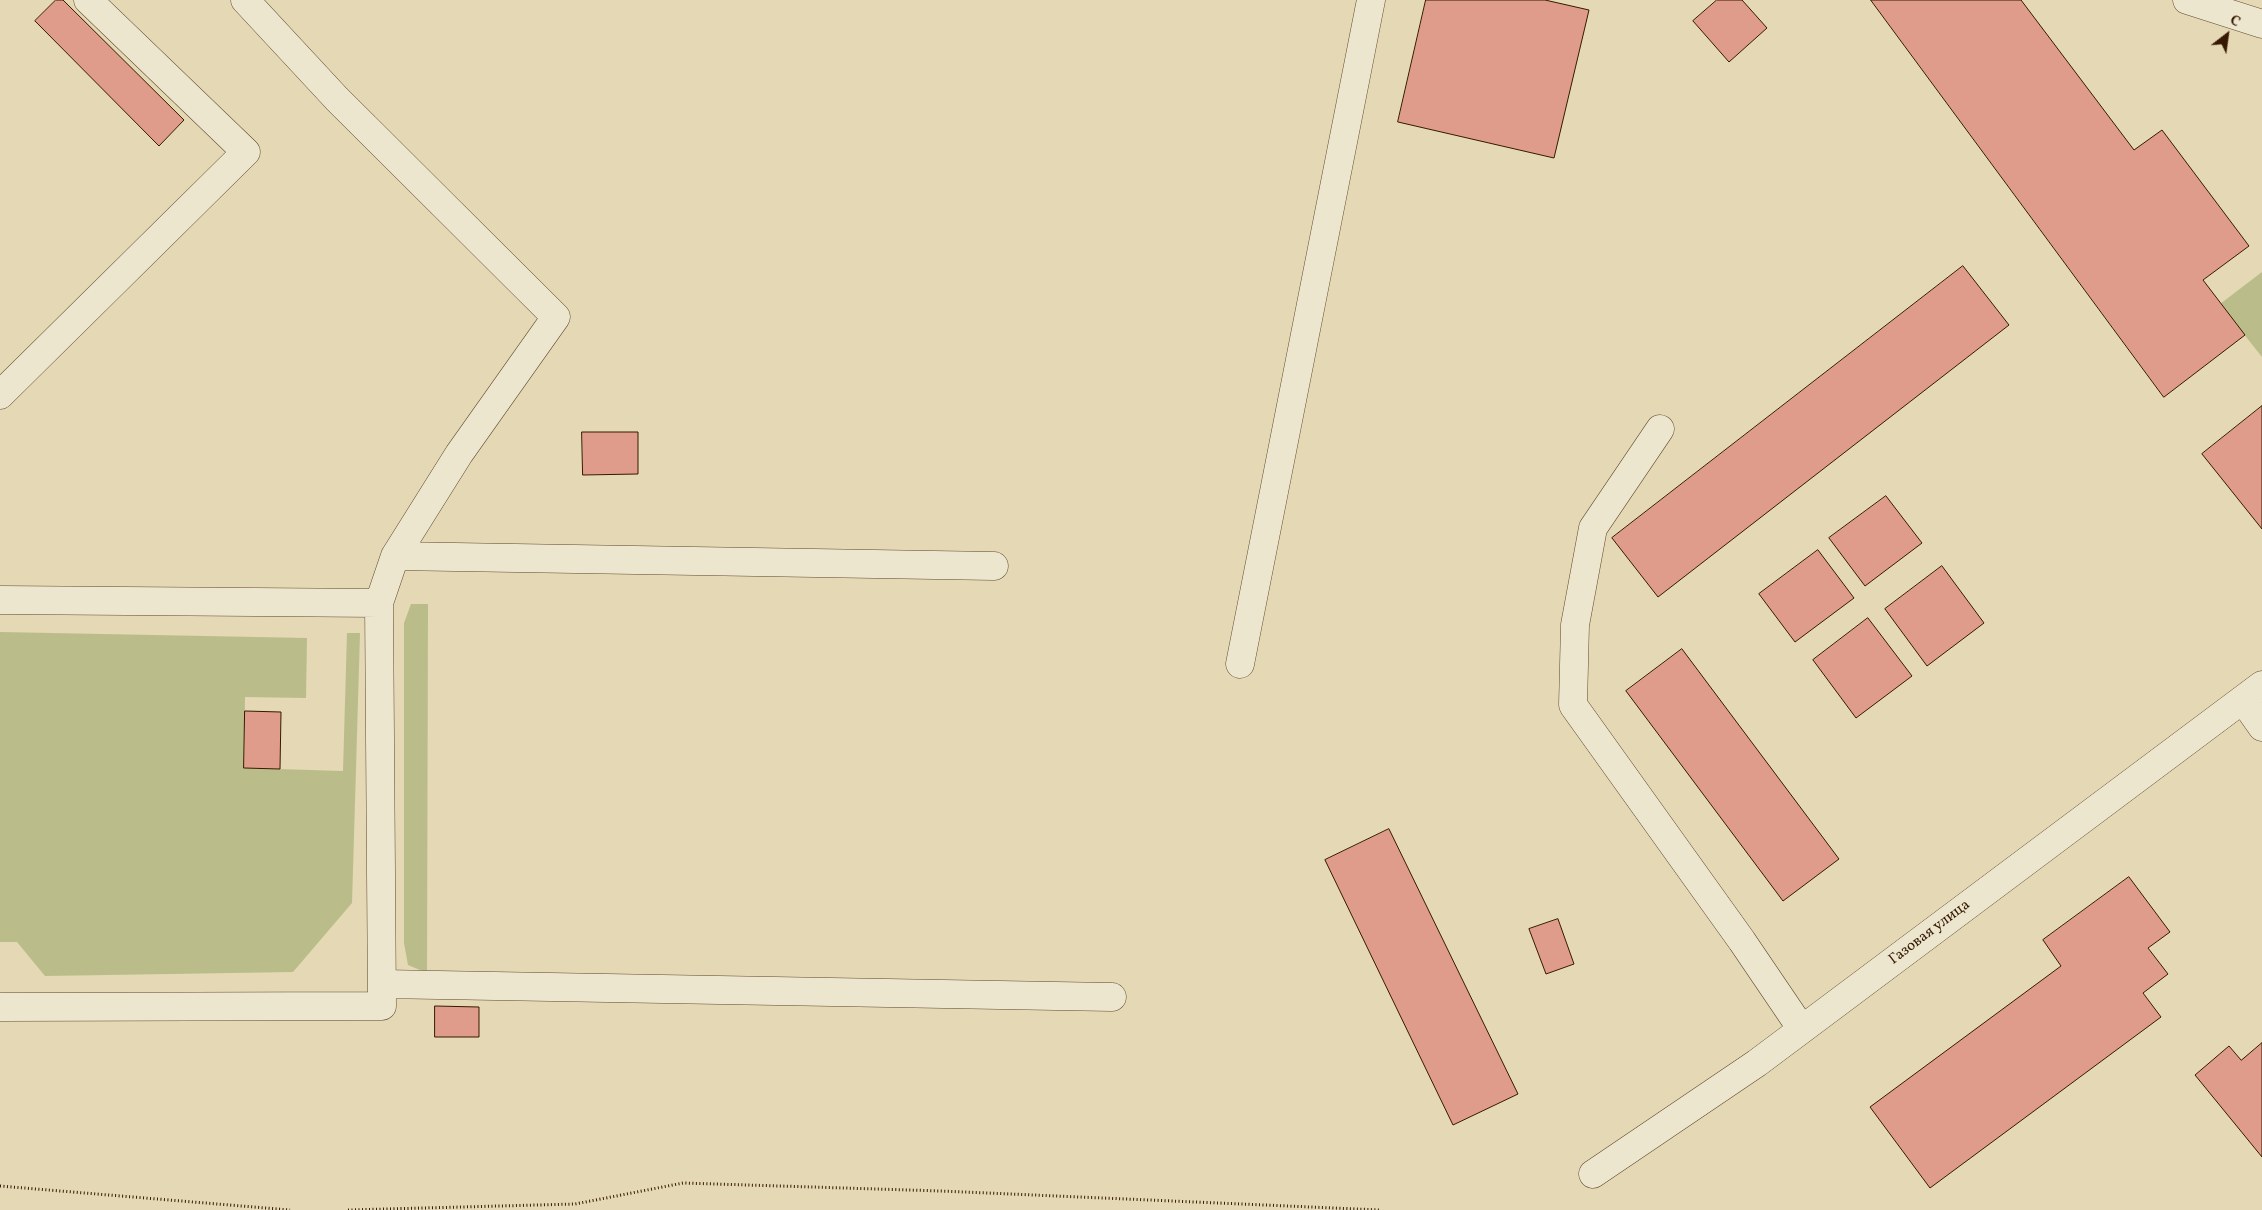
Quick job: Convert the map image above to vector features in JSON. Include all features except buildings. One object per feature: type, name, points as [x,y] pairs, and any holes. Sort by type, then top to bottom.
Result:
[{"type":"lane","points":[[0,395],[246,152],[88,0]]},
{"type":"lane","points":[[0,1007],[382,1006],[379,603],[395,556],[459,454],[556,317],[337,99],[245,0]]},
{"type":"lane","points":[[1240,664],[1371,0]]},
{"type":"lane","points":[[2187,0],[2262,24]]},
{"type":"lane","points":[[1660,429],[1593,528],[1576,625],[1573,706],[1742,941],[1801,1028]]},
{"type":"lane","points":[[395,556],[994,566]]},
{"type":"lane","points":[[0,600],[379,603]]},
{"type":"lane","points":[[2252,692],[2262,728]]},
{"type":"lane","name":"Газовая улица","points":[[1593,1174],[1757,1062],[2252,692]]},
{"type":"lane","points":[[382,984],[1112,997]]},
{"type":"path","points":[[348,1210],[575,1204],[683,1183],[980,1192],[1380,1210]]},
{"type":"path","points":[[0,1186],[290,1210]]},
{"type":"green space","points":[[2262,272],[2262,357],[2220,304]]},
{"type":"green space","points":[[411,604],[428,604],[427,973],[408,965],[404,943],[404,623]]},
{"type":"green space","points":[[0,632],[307,638],[306,698],[245,697],[244,768],[343,771],[347,633],[360,633],[352,903],[293,972],[45,976],[17,942],[0,942]]}]
